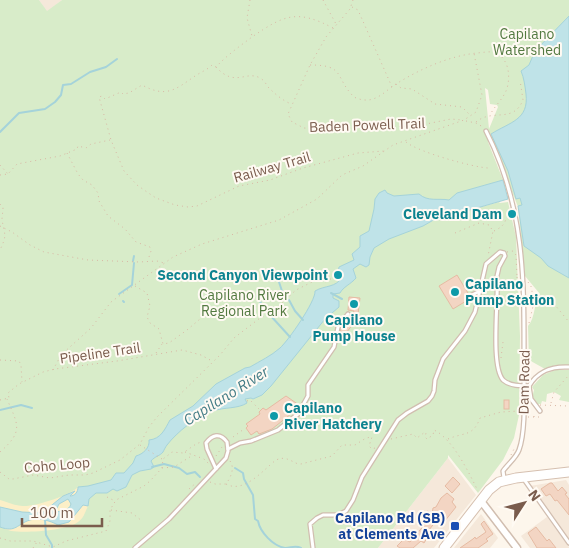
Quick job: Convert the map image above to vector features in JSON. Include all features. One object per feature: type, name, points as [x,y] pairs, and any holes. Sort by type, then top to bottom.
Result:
[{"type":"main road","points":[[444,548],[480,497],[504,479],[569,472]]},
{"type":"street","points":[[480,497],[517,548]]},
{"type":"lane","points":[[486,131],[499,158],[512,200],[520,236],[523,279]]},
{"type":"lane","points":[[313,548],[310,524],[323,515],[338,514],[346,511],[353,500],[362,477],[402,416],[423,404],[432,396],[434,380],[438,369],[449,350],[470,322],[478,302],[486,264],[500,252],[504,253],[504,258],[497,276],[496,361],[500,376],[504,381],[509,384],[529,386]]},
{"type":"lane","name":"Dam Road","points":[[504,479],[503,471],[519,449],[524,386],[523,279]]},
{"type":"lane","points":[[472,295],[480,291]]},
{"type":"lane","points":[[228,450],[240,443],[258,439],[278,430],[298,414],[308,396],[308,385],[334,348],[338,327],[348,314]]},
{"type":"lane","points":[[540,411],[531,399],[529,386],[538,375],[548,369],[569,367]]},
{"type":"lane","points":[[135,548],[169,518],[208,479],[226,458],[227,442],[221,436],[214,436],[206,443],[216,469]]},
{"type":"lane","points":[[523,477],[569,543]]},
{"type":"path","points":[[250,0],[247,18],[253,37]]},
{"type":"path","points":[[323,0],[336,24]]},
{"type":"path","points":[[333,28],[317,19],[282,18],[253,37],[216,67],[230,77],[260,78],[281,99],[292,104],[310,65],[333,28],[352,6],[353,0]]},
{"type":"path","points":[[352,6],[358,10],[392,87]]},
{"type":"path","points":[[310,65],[325,65],[333,68],[352,94],[360,100],[373,99],[396,84],[433,65],[462,55],[494,51],[508,65],[509,73],[506,92],[490,115]]},
{"type":"path","points":[[53,370],[61,355],[91,328],[111,302],[173,257],[202,244],[279,220],[317,199],[342,174],[363,166],[398,143],[406,142],[464,120],[476,112],[482,95],[474,53]]},
{"type":"path","name":"Railway Trail","points":[[216,67],[212,65],[175,90],[160,92],[142,85],[129,93],[122,94],[121,92],[105,98],[100,97],[111,140],[124,171],[137,185],[156,198],[175,205],[197,206],[239,186],[270,180],[303,168],[358,153],[384,151]]},
{"type":"path","points":[[476,123],[481,118],[490,115],[508,115],[521,106],[524,93],[520,80]]},
{"type":"path","points":[[396,84],[401,88],[411,89],[435,104],[462,107],[471,115]]},
{"type":"path","name":"Baden Powell Trail","points":[[292,104],[288,114],[295,125],[304,128],[416,126],[451,119],[476,123],[486,131]]},
{"type":"path","points":[[0,175],[8,174],[17,164],[67,153],[78,149],[78,146],[86,148],[91,144],[111,140]]},
{"type":"path","points":[[406,142],[414,147],[455,161],[474,167],[488,168]]},
{"type":"path","points":[[67,153],[78,174],[83,180],[92,185],[98,193],[99,201],[108,216],[125,229],[136,242],[150,247],[151,252],[147,261]]},
{"type":"path","points":[[0,165],[8,174]]},
{"type":"path","points":[[0,204],[3,207],[2,220],[5,228],[5,238],[0,250]]},
{"type":"path","points":[[493,231],[502,227],[506,222],[506,218]]},
{"type":"path","points":[[455,233],[479,223],[486,224],[493,231]]},
{"type":"path","points":[[0,226],[44,252],[88,260],[157,261],[165,264]]},
{"type":"path","points":[[486,264],[493,231]]},
{"type":"path","points":[[504,253],[511,250],[514,253],[519,298]]},
{"type":"path","points":[[334,277],[332,273],[328,274],[324,277],[325,282],[338,275]]},
{"type":"path","name":"Coho Loop","points":[[0,472],[14,479],[33,475],[50,478],[69,475],[89,475],[120,460],[140,444],[157,417],[179,398],[234,338],[260,318],[271,313],[274,308],[296,290],[324,277]]},
{"type":"path","points":[[523,279],[526,279],[530,284],[532,293],[555,305],[569,322]]},
{"type":"path","points":[[135,286],[147,293],[150,306],[147,317],[159,330],[163,344]]},
{"type":"path","points":[[524,324],[530,322],[536,294]]},
{"type":"path","points":[[156,354],[160,346],[169,343],[213,308],[226,308],[231,314],[258,306],[274,308]]},
{"type":"path","points":[[260,318],[259,314],[263,307]]},
{"type":"path","points":[[496,361],[501,358],[503,342]]},
{"type":"path","name":"Pipeline Trail","points":[[7,399],[9,397],[8,393],[22,382],[43,372],[53,370],[182,350],[201,355],[212,361]]},
{"type":"path","points":[[0,360],[19,362],[21,365],[22,382]]},
{"type":"path","points":[[550,405],[554,392],[569,375]]},
{"type":"path","points":[[0,400],[7,399],[16,418],[17,427],[11,441],[0,452]]},
{"type":"path","points":[[247,402],[250,400],[259,409]]},
{"type":"path","points":[[543,404],[568,406]]},
{"type":"path","points":[[447,439],[469,434],[477,426],[480,418],[502,412],[522,411],[520,405]]},
{"type":"path","points":[[526,417],[539,417]]},
{"type":"path","points":[[232,437],[244,429]]},
{"type":"path","points":[[208,479],[215,484],[226,484],[233,487],[248,483],[281,458],[290,459],[298,464],[302,464],[332,456],[342,444],[355,445],[368,437],[372,437],[369,444],[372,448],[401,436],[413,434],[417,438],[425,432],[427,439],[433,435],[434,430],[444,435],[447,439],[480,497]]},
{"type":"path","points":[[510,463],[510,456],[517,441]]},
{"type":"path","points":[[184,452],[200,442],[206,443]]},
{"type":"path","points":[[140,444],[163,459]]},
{"type":"path","points":[[215,457],[222,447]]},
{"type":"path","points":[[0,538],[10,541],[37,542],[53,547],[61,542],[88,534],[103,533],[108,527],[110,510],[115,502],[120,497],[144,486],[160,472],[163,459],[172,452],[184,452],[204,458],[209,465],[210,463]]},
{"type":"path","points":[[162,467],[176,466],[193,455]]},
{"type":"path","points":[[226,484],[232,473],[230,461]]},
{"type":"path","points":[[189,489],[199,481]]},
{"type":"path","points":[[106,497],[115,502]]},
{"type":"path","points":[[110,510],[132,513],[142,521]]},
{"type":"path","points":[[33,548],[37,542]]},
{"type":"shaded area","points":[[39,0],[62,0],[47,12]]},
{"type":"shaded area","points":[[448,458],[476,495],[434,548],[378,548]]},
{"type":"shaded area","points":[[566,480],[569,485],[569,539],[530,486]]},
{"type":"shaded area","points":[[481,514],[498,538],[490,548],[454,548]]},
{"type":"shaded area","points":[[547,517],[569,548],[530,548],[521,536]]},
{"type":"green space","name":"Capilano River Regional Park","points":[[0,0],[39,0],[47,11],[62,0],[569,0],[569,366],[556,365],[545,369],[529,360],[528,326],[540,294],[525,276],[518,207],[489,132],[488,142],[503,180],[464,192],[470,210],[499,202],[508,202],[516,237],[520,336],[519,415],[514,438],[503,460],[478,493],[448,455],[448,458],[378,548],[0,548]],"holes":[[[485,88],[488,90],[490,104],[497,105],[498,107],[489,129]]]},
{"type":"green space","points":[[555,370],[569,370],[569,402],[559,400],[561,396],[554,392],[547,394],[546,402],[542,401],[541,404],[536,404],[532,398],[534,390],[532,387],[543,375]]},
{"type":"sand","points":[[78,487],[75,495],[88,506],[82,519],[72,525],[46,531],[26,532],[11,531],[0,526],[0,500],[28,506],[60,497]]},
{"type":"water","points":[[569,16],[569,278],[548,266],[541,258],[524,246],[518,206],[522,205],[520,198],[516,199],[508,171],[491,134],[521,115],[526,103],[526,94],[521,71],[529,65],[535,51]]},
{"type":"water","name":"Capilano River","points":[[503,180],[508,199],[462,214],[437,218],[423,226],[389,239],[374,248],[369,265],[366,267],[360,264],[353,269],[356,278],[340,293],[333,294],[333,298],[339,301],[339,307],[325,319],[262,395],[253,399],[245,399],[247,403],[243,405],[207,413],[188,425],[176,435],[162,453],[151,461],[154,467],[132,475],[126,487],[117,491],[113,489],[107,493],[96,493],[89,499],[88,506],[83,505],[69,522],[58,525],[44,520],[33,519],[10,529],[0,527],[0,507],[22,512],[42,513],[63,496],[75,491],[70,496],[75,494],[78,487],[111,480],[116,473],[124,473],[133,463],[136,456],[147,448],[149,440],[160,436],[170,420],[193,406],[216,384],[250,367],[280,348],[295,330],[311,303],[315,291],[340,281],[342,277],[338,272],[339,267],[354,260],[352,254],[360,247],[360,236],[369,231],[375,199],[379,193],[385,190],[394,196],[419,194],[430,199],[449,200],[457,193]],"holes":[[[68,499],[71,504],[67,509],[55,512],[59,504]]]},
{"type":"building","name":"Capilano Pump Station","points":[[457,275],[471,298],[453,309],[439,286]]},
{"type":"building","points":[[349,297],[360,298],[358,314],[360,315],[356,326],[353,324],[343,337],[340,335],[341,328],[345,323],[348,325],[354,311],[348,310]]},
{"type":"building","points":[[325,332],[332,337],[328,341],[321,336]]},
{"type":"building","name":"Capilano River Hatchery","points":[[286,396],[299,405],[296,410],[272,429],[259,434],[257,431],[251,435],[246,428],[248,426],[246,424],[260,414],[259,412],[263,408],[266,410]]},
{"type":"building","points":[[504,400],[509,400],[509,409],[504,409]]},
{"type":"building","points":[[453,477],[460,484],[452,493],[445,486]]},
{"type":"building","points":[[550,483],[558,491],[562,487],[567,493],[565,494],[569,499],[569,515],[557,500],[555,501],[550,494],[546,496],[541,489]]},
{"type":"building","points":[[447,493],[454,499],[452,502],[456,507],[444,522],[439,517],[429,530],[431,531],[424,543],[421,541],[413,548],[400,548],[397,546],[404,539],[410,542],[425,524],[420,520],[421,517],[427,511],[432,514],[433,508],[436,507],[441,498]]},
{"type":"building","points":[[484,521],[493,534],[486,539],[488,541],[478,548],[460,548],[475,537],[476,539],[486,532],[481,524]]},
{"type":"building","points":[[536,527],[547,541],[549,539],[556,548],[537,548],[528,533]]},
{"type":"waterway","points":[[0,132],[19,113],[45,109],[55,102],[61,95],[63,85],[71,84],[90,72],[106,67],[117,59]]},
{"type":"waterway","points":[[133,261],[134,256]]},
{"type":"waterway","points":[[119,294],[132,285],[134,263]]},
{"type":"waterway","points":[[279,282],[282,291],[287,296]]},
{"type":"waterway","points":[[331,293],[342,299]]},
{"type":"waterway","points":[[257,296],[262,305]]},
{"type":"waterway","points":[[289,300],[303,320]]},
{"type":"waterway","points":[[265,309],[268,313]]},
{"type":"waterway","points":[[270,315],[290,337]]},
{"type":"waterway","points":[[0,410],[21,405],[32,408]]},
{"type":"waterway","points":[[152,467],[164,464],[179,468],[187,474],[195,472],[200,477]]},
{"type":"waterway","points":[[235,468],[243,473],[244,479],[253,495],[255,519],[258,521],[264,534],[280,547],[301,548]]},
{"type":"waterway","points":[[45,520],[46,535],[52,548]]},
{"type":"place","name":"Cleveland Dam","points":[[512,214]]},
{"type":"place","name":"Second Canyon Viewpoint","points":[[338,275]]},
{"type":"place","name":"Capilano Pump Station","points":[[455,292]]},
{"type":"place","name":"Capilano Pump House","points":[[354,304]]},
{"type":"place","name":"Capilano River Hatchery","points":[[274,416]]},
{"type":"place","name":"Capilano Rd (SB) at Clements Ave","points":[[455,526]]},
{"type":"park label","name":"Capilano Watershed","points":[[527,42]]}]
